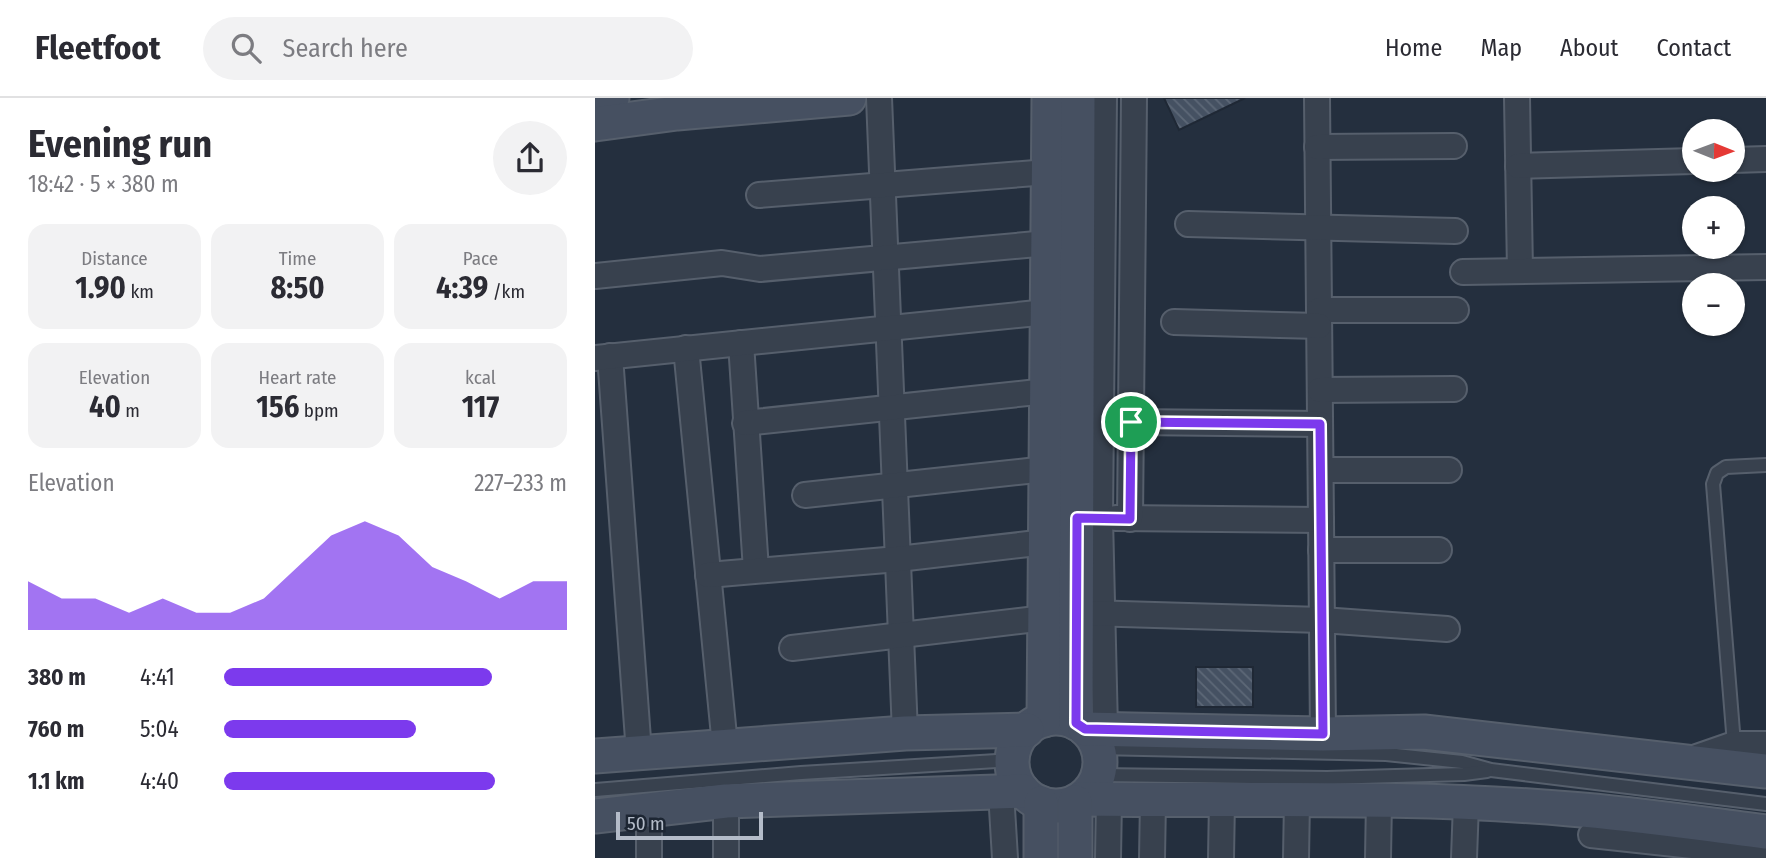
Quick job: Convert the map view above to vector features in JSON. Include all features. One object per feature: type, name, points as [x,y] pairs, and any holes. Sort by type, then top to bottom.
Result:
[{"type":"main road","points":[[595,101],[612,98]]},
{"type":"main road","points":[[595,124],[669,106],[849,98]]},
{"type":"main road","points":[[1049,98],[1046,542],[1075,615]]},
{"type":"main road","points":[[1075,858],[1080,755],[1075,615],[1089,518],[1078,98]]},
{"type":"main road","points":[[595,756],[905,733],[1080,755],[1323,734],[1424,732],[1766,771]]},
{"type":"main road","points":[[1041,858],[1020,787],[1014,750],[1021,736],[1080,755],[1153,800],[1379,800],[1466,803],[1591,835],[1766,832]]},
{"type":"main road","points":[[595,816],[726,801],[1020,787],[1056,806],[1080,755]]},
{"type":"street","points":[[879,98],[905,733]]},
{"type":"street","points":[[1104,98],[1089,518],[1321,520]]},
{"type":"street","points":[[1130,519],[1134,98]]},
{"type":"street","points":[[1317,98],[1323,734]]},
{"type":"street","points":[[1517,98],[1520,271]]},
{"type":"street","points":[[1317,147],[1454,146]]},
{"type":"street","points":[[1745,160],[1766,159]]},
{"type":"street","points":[[1518,166],[1682,161]]},
{"type":"street","points":[[759,195],[1048,172]]},
{"type":"street","points":[[1188,224],[1455,231]]},
{"type":"street","points":[[595,276],[722,262],[760,269],[1048,243]]},
{"type":"street","points":[[1463,272],[1766,267]]},
{"type":"street","points":[[1174,322],[1319,318],[1456,310]]},
{"type":"street","points":[[639,753],[602,357],[1047,312]]},
{"type":"street","points":[[741,343],[756,570]]},
{"type":"street","points":[[686,348],[725,746]]},
{"type":"street","points":[[1320,390],[1454,389]]},
{"type":"street","points":[[745,423],[1047,391]]},
{"type":"street","points":[[1131,422],[1320,424]]},
{"type":"street","points":[[805,495],[1046,469]]},
{"type":"street","points":[[1321,470],[1449,470]]},
{"type":"street","points":[[708,575],[898,559],[1046,542]]},
{"type":"street","points":[[1321,550],[1439,550]]},
{"type":"street","points":[[792,648],[1075,615],[1322,620],[1447,629]]},
{"type":"street","points":[[1684,761],[1734,744],[1766,744]]},
{"type":"street","points":[[1080,755],[1108,858]]},
{"type":"street","points":[[1005,858],[1020,787]]},
{"type":"street","points":[[1152,858],[1153,800]]},
{"type":"street","points":[[1221,858],[1222,800]]},
{"type":"street","points":[[1296,858],[1297,800]]},
{"type":"street","points":[[1378,858],[1379,800]]},
{"type":"street","points":[[726,801],[726,858],[738,858]]},
{"type":"street","points":[[1464,858],[1466,803]]},
{"type":"street","points":[[649,810],[649,858]]},
{"type":"street","points":[[1591,835],[1766,854]]},
{"type":"lane","points":[[1734,744],[1713,484],[1717,473],[1726,467],[1766,465]]},
{"type":"lane","points":[[1080,755],[1386,754],[1462,762],[1491,770],[1766,804]]},
{"type":"lane","points":[[1080,755],[1327,778],[1464,774],[1491,770]]},
{"type":"lane","points":[[595,790],[800,773],[1020,787]]},
{"type":"building","points":[[1164,98],[1245,98],[1179,130]]},
{"type":"building","points":[[1196,667],[1253,667],[1253,707],[1196,707]]},
{"type":"route","points":[[1131,422],[1320,424],[1323,734],[1085,729],[1076,723],[1077,518],[1130,519],[1131,422]]}]
